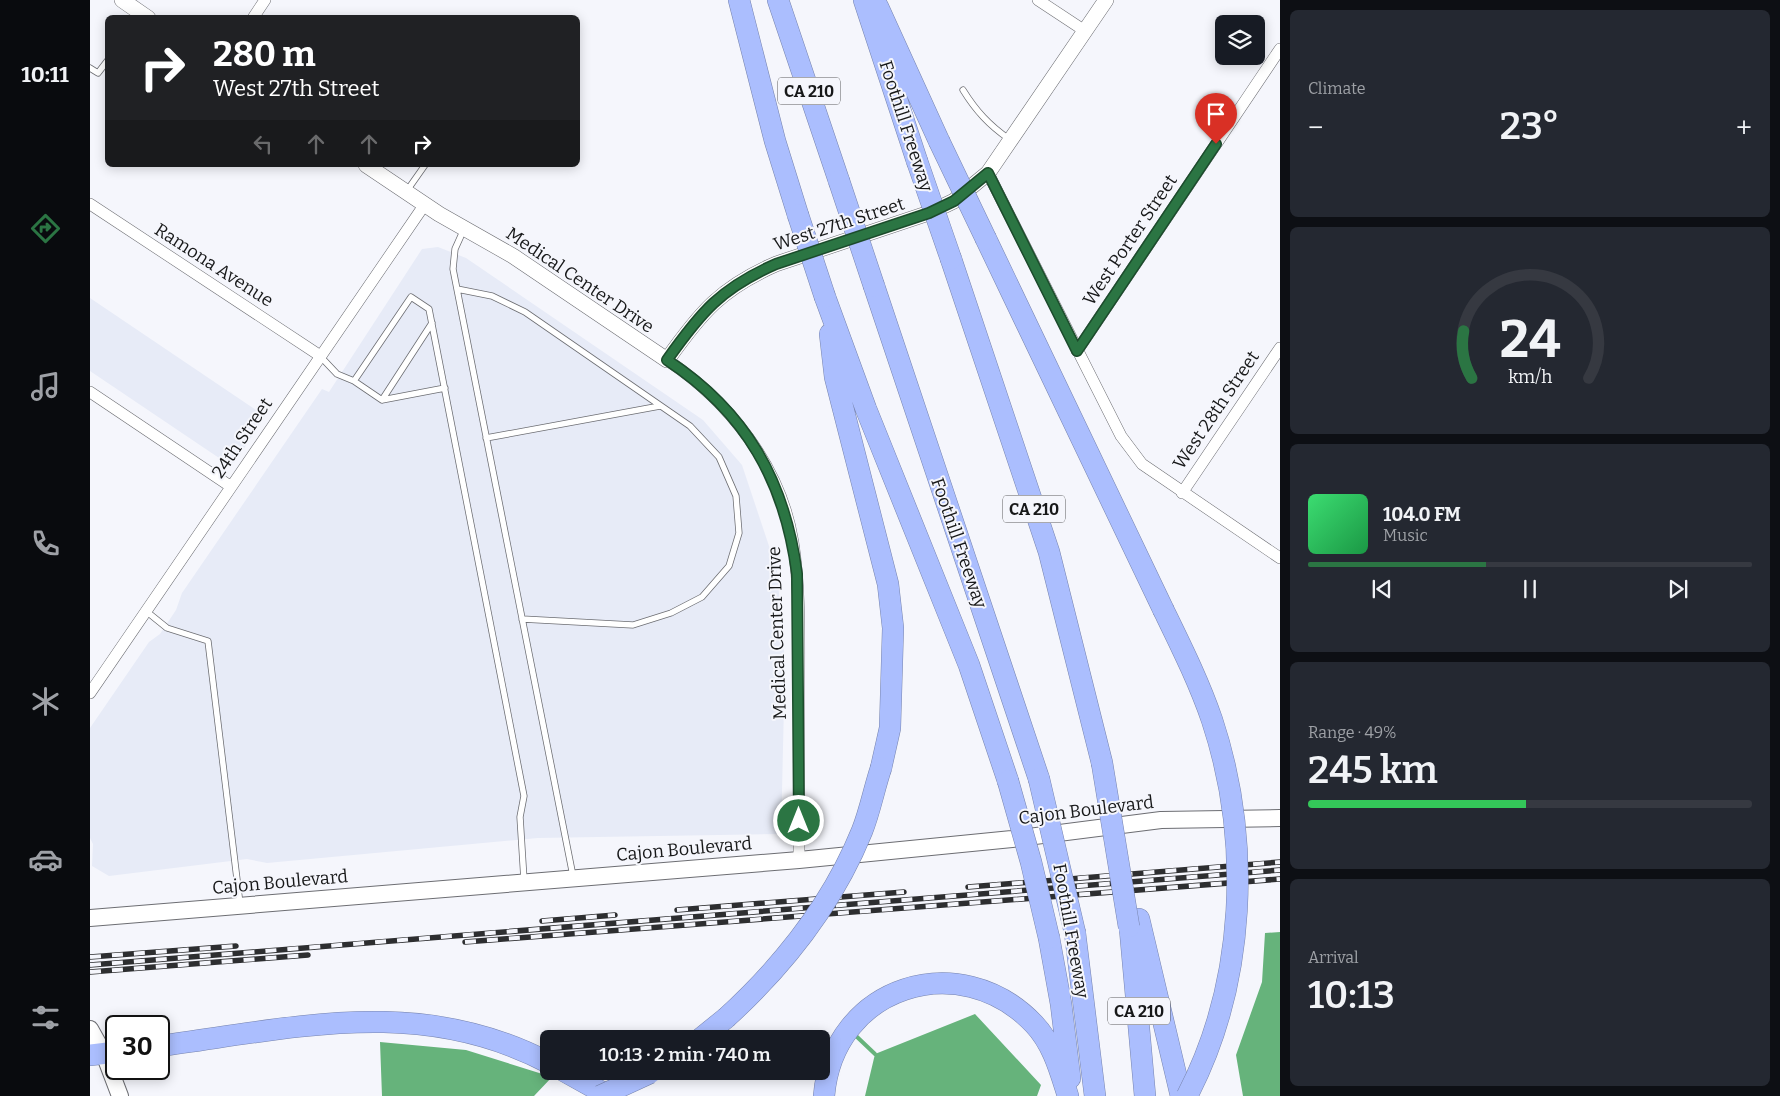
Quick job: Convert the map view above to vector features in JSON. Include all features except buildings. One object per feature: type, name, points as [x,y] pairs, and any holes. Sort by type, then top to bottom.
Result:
[{"type":"highway","points":[[738,0],[775,141],[825,297],[866,409],[969,665],[1008,781],[1031,862],[1049,938],[1070,1062],[1069,1096]]},
{"type":"highway","name":"Foothill Freeway","points":[[778,0],[1039,780],[1075,934],[1095,1096]]},
{"type":"highway","name":"Foothill Freeway","points":[[864,0],[1049,552],[1102,763],[1134,923],[1145,1096]]},
{"type":"highway","points":[[876,0],[939,141],[1198,684],[1214,730],[1230,794],[1235,834],[1238,881],[1236,927],[1227,979],[1213,1034],[1187,1096]]},
{"type":"highway","points":[[711,1030],[762,986],[796,946],[844,870],[862,829],[881,768],[890,728],[893,628],[888,584],[835,377],[825,297]]},
{"type":"highway","points":[[1134,923],[1181,1096]]},
{"type":"highway","points":[[824,1096],[830,1063],[838,1045],[861,1014],[879,1000],[896,992],[917,986],[943,984],[964,986],[984,992],[1020,1011],[1035,1025],[1048,1044],[1058,1063],[1069,1096]]},
{"type":"highway","points":[[170,1045],[361,1021],[406,1021],[455,1028],[488,1037],[540,1058]]},
{"type":"highway","points":[[580,1080],[609,1096]]},
{"type":"highway","points":[[600,1096],[634,1080]]},
{"type":"main road","name":"Cajon Boulevard","points":[[90,918],[799,860],[1012,839],[1161,820],[1280,818]]},
{"type":"main road","points":[[90,1029],[114,1075],[120,1096]]},
{"type":"street","points":[[122,0],[144,15]]},
{"type":"street","points":[[255,15],[265,0]]},
{"type":"street","points":[[1038,0],[1085,32]]},
{"type":"street","name":"West 27th Street","points":[[667,360],[693,323],[711,303],[730,287],[752,274],[776,264],[929,213],[954,201],[988,173],[1106,0]]},
{"type":"street","name":"West Porter Street","points":[[1077,351],[1280,49]]},
{"type":"street","name":"Medical Center Drive","points":[[369,167],[425,204],[513,256],[688,374],[710,394],[747,436],[772,477],[791,532],[797,574],[799,860]]},
{"type":"street","points":[[988,173],[1077,351],[1122,436],[1142,464],[1280,558]]},
{"type":"street","name":"Ramona Avenue","points":[[90,204],[320,355]]},
{"type":"street","name":"24th Street","points":[[90,693],[425,204]]},
{"type":"street","name":"West 28th Street","points":[[1182,493],[1280,348]]},
{"type":"street","points":[[1270,362],[1280,369]]},
{"type":"street","points":[[90,392],[230,486]]},
{"type":"lane","points":[[90,68],[98,73],[105,64]]},
{"type":"lane","points":[[963,90],[977,112],[993,128],[1011,140]]},
{"type":"lane","points":[[406,192],[425,167]]},
{"type":"lane","points":[[465,227],[455,249],[453,269],[574,878]]},
{"type":"lane","points":[[457,288],[492,296],[524,312],[690,426],[719,457],[736,496],[739,533],[729,566],[702,598],[671,613],[633,625],[522,619]]},
{"type":"lane","points":[[354,382],[411,297],[429,309],[524,796],[520,817],[524,883]]},
{"type":"lane","points":[[382,400],[432,322]]},
{"type":"lane","points":[[320,355],[337,374],[354,382],[382,400],[445,388]]},
{"type":"lane","points":[[486,438],[660,406]]},
{"type":"lane","points":[[146,611],[167,628],[208,642],[240,906]]},
{"type":"shaded area","points":[[438,247],[466,258],[703,420],[742,465],[777,570],[785,663],[781,834],[538,838],[267,863],[247,859],[109,876],[92,866],[93,844],[90,838],[90,728],[149,642],[160,634],[176,610],[182,593],[322,389],[329,392],[422,249]]},
{"type":"shaded area","points":[[90,298],[265,416],[235,462],[228,464],[90,371]]},
{"type":"shaded area","points":[[1280,932],[1280,1096],[1243,1096],[1236,1055],[1262,982],[1265,933]]},
{"type":"shaded area","points":[[975,1014],[1041,1085],[1037,1096],[865,1096],[875,1054]]},
{"type":"shaded area","points":[[380,1042],[466,1050],[540,1073],[540,1080],[549,1080],[534,1096],[382,1096]]},
{"type":"waterway","points":[[855,1035],[875,1054]]},
{"type":"railway","points":[[968,887],[1280,862]]},
{"type":"railway","points":[[90,965],[1280,870]]},
{"type":"railway","points":[[465,942],[1280,879]]},
{"type":"railway","points":[[677,910],[904,892]]},
{"type":"railway","points":[[542,921],[615,915]]},
{"type":"railway","points":[[90,957],[236,946]]},
{"type":"railway","points":[[90,972],[308,955]]},
{"type":"route","points":[[799,821],[797,574],[793,540],[785,509],[772,477],[747,436],[710,394],[688,374],[667,360],[693,323],[711,303],[730,287],[752,274],[776,264],[929,213],[954,201],[988,173],[1077,351],[1216,144]]}]
